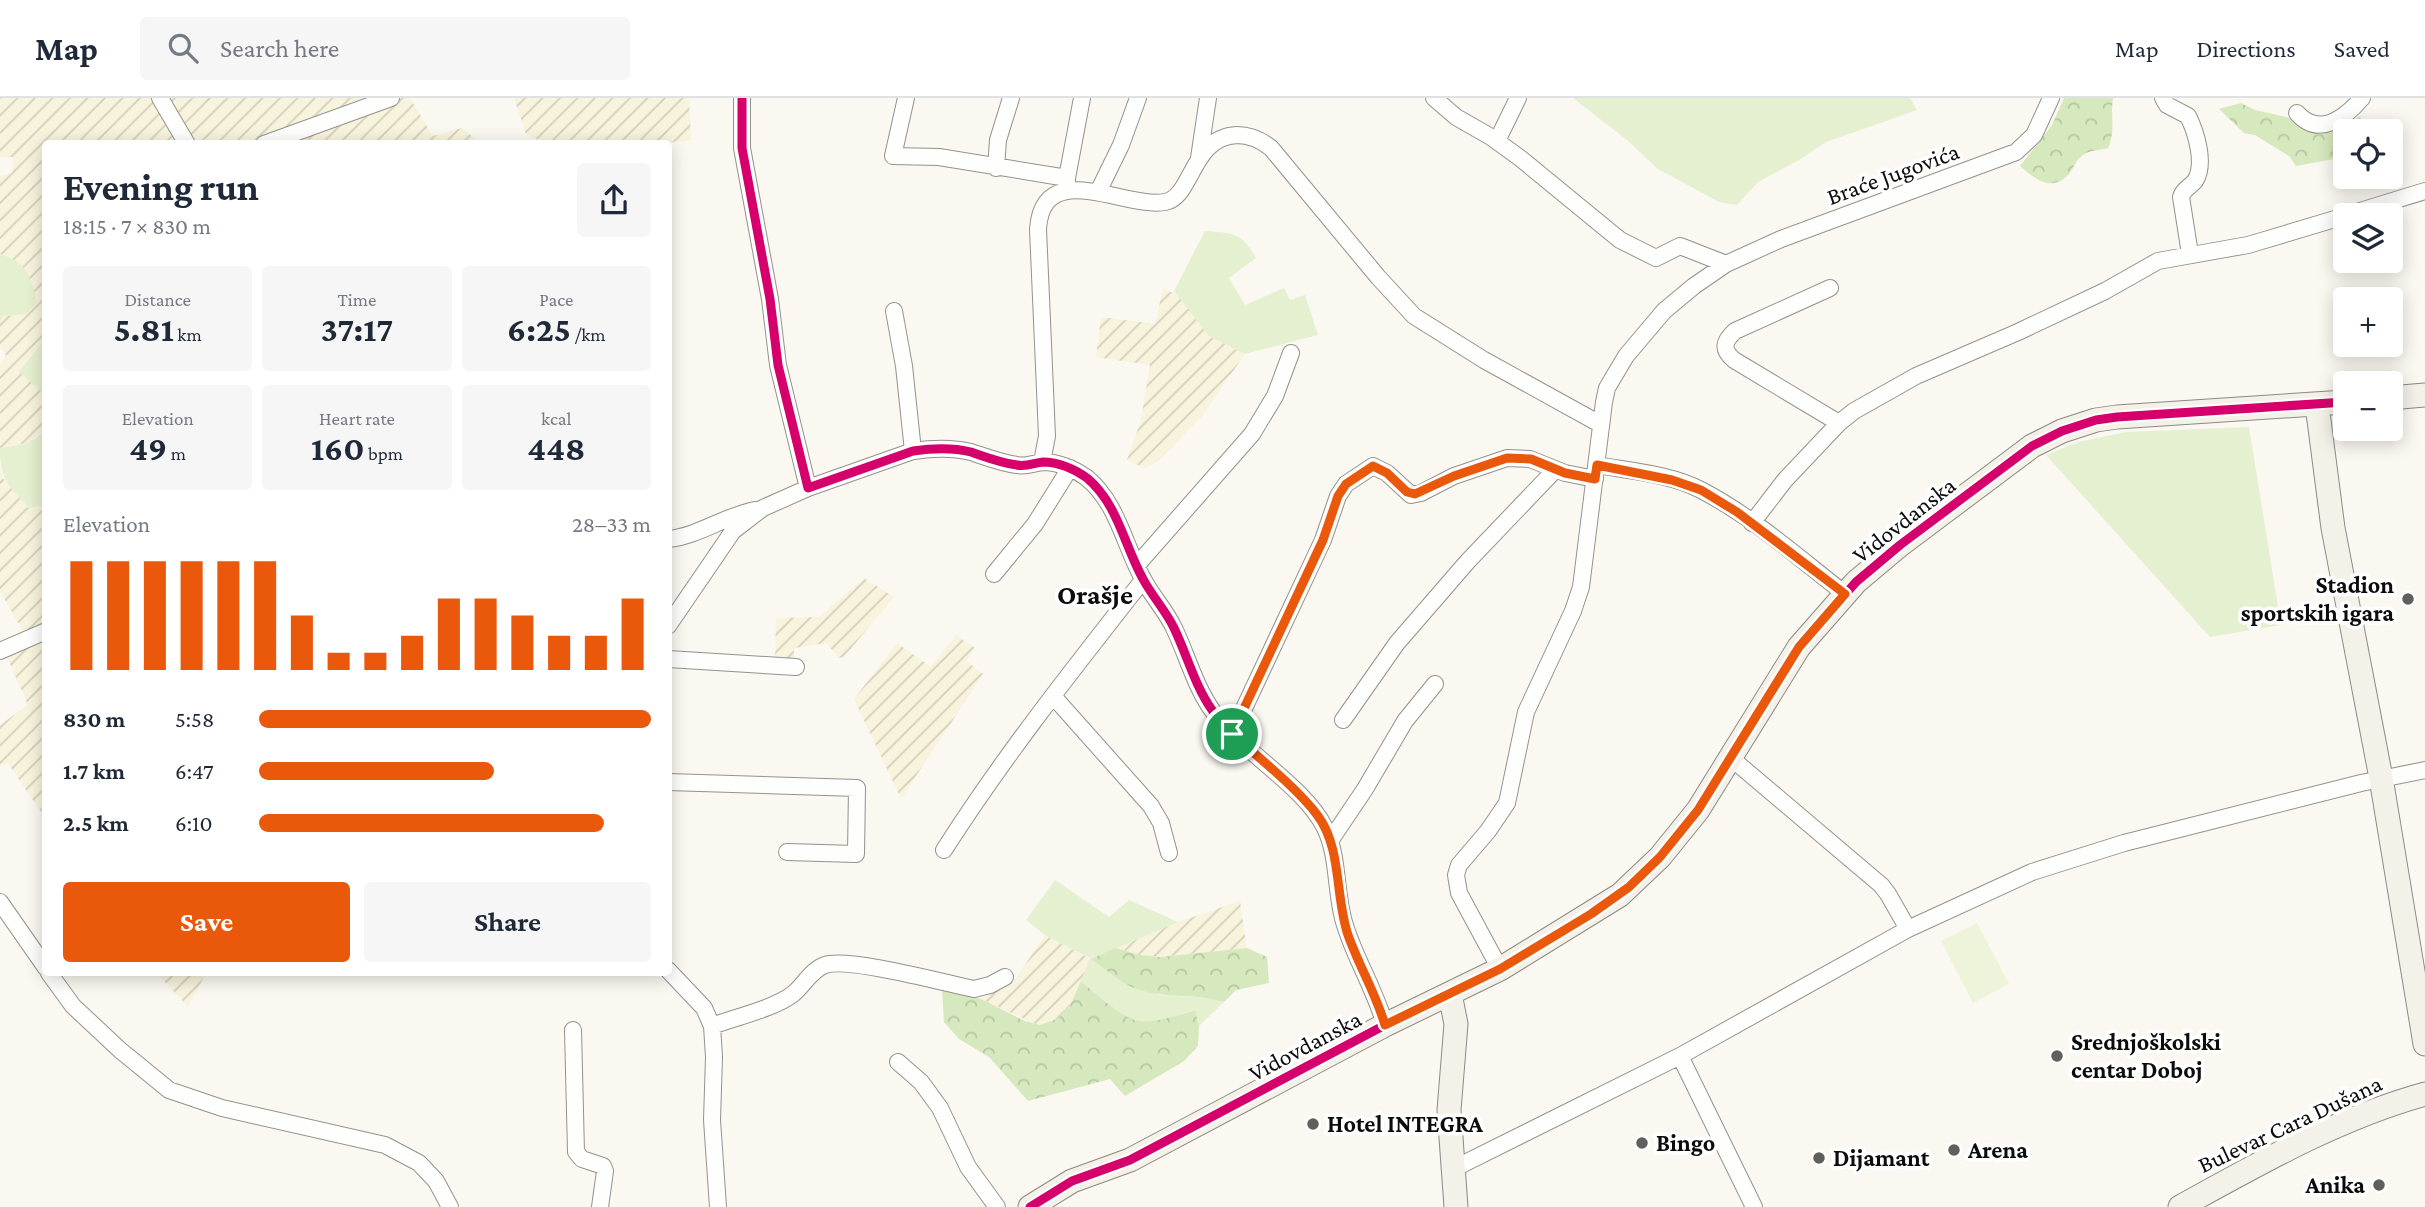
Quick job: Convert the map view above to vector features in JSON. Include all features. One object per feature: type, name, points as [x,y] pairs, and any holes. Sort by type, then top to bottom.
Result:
[{"type":"street","points":[[160,98],[185,140]]},
{"type":"street","points":[[275,140],[391,98]]},
{"type":"street","points":[[742,98],[742,148],[768,287],[778,365],[808,488]]},
{"type":"street","points":[[906,98],[893,156],[939,157],[1145,203],[1167,202],[1178,194],[1199,158],[1214,143],[1233,135],[1263,141],[1414,316],[1483,360],[1600,424]]},
{"type":"street","points":[[996,168],[998,140],[1011,98]]},
{"type":"street","points":[[1042,462],[1047,436],[1039,213],[1067,184],[1082,98]]},
{"type":"street","points":[[1098,192],[1126,134],[1138,98]]},
{"type":"street","points":[[1199,158],[1208,98]]},
{"type":"street","points":[[1434,98],[1456,117],[1497,141],[1620,240],[1656,258],[1679,246],[1726,264]]},
{"type":"street","points":[[1497,141],[1518,98]]},
{"type":"street","name":"Braće Jugovića","points":[[1500,969],[1459,894],[1456,884],[1457,870],[1489,831],[1507,803],[1526,712],[1573,611],[1581,587],[1600,424],[1607,388],[1626,356],[1664,311],[1693,286],[1726,264],[1781,239],[2016,152],[2034,135],[2051,98]]},
{"type":"street","points":[[2164,98],[2167,105],[2188,116],[2200,158],[2196,178],[2181,193],[2190,254]]},
{"type":"street","points":[[2297,113],[2309,123],[2326,125],[2339,121],[2362,98]]},
{"type":"street","points":[[2387,203],[2425,191]]},
{"type":"street","points":[[1752,523],[1785,480],[1839,423],[1854,411],[1916,376],[2018,332],[2158,261],[2248,244],[2333,220]]},
{"type":"street","points":[[1830,288],[1735,331],[1724,347],[1734,360],[1839,423]]},
{"type":"street","points":[[894,311],[904,366],[913,451]]},
{"type":"street","points":[[944,850],[972,806],[1140,573],[1252,434],[1275,396],[1291,353]]},
{"type":"street","points":[[2403,397],[2425,395]]},
{"type":"street","name":"Vidovdanska","points":[[1030,1207],[1072,1181],[1130,1160],[1385,1025],[1500,969],[1591,914],[1629,887],[1660,857],[1692,818],[1799,647],[1845,594],[1900,545],[2032,446],[2062,431],[2096,420],[2140,414],[2333,403]]},
{"type":"street","points":[[2317,405],[2333,528],[2381,778],[2425,1044]]},
{"type":"street","points":[[672,539],[686,537],[724,519],[763,508],[808,488],[913,451],[946,448],[1014,465],[1042,462],[1070,468],[1086,478],[1101,492],[1115,516],[1140,573],[1167,615],[1205,698],[1219,720],[1318,816],[1330,841],[1345,926],[1380,1007],[1385,1025]]},
{"type":"street","points":[[1232,734],[1323,540],[1338,496],[1353,478],[1373,466],[1387,473],[1407,492],[1415,494],[1454,476],[1507,458],[1531,459],[1555,470],[1596,472],[1686,484],[1701,490],[1752,523],[1845,594]]},
{"type":"street","points":[[994,574],[1035,524],[1070,468]]},
{"type":"street","points":[[1343,720],[1396,643],[1468,561],[1555,470]]},
{"type":"street","points":[[672,620],[733,531],[763,508]]},
{"type":"street","points":[[0,651],[42,633]]},
{"type":"street","points":[[672,659],[796,667]]},
{"type":"street","points":[[1330,841],[1365,789],[1405,721],[1435,684]]},
{"type":"street","points":[[1053,696],[1151,806],[1161,823],[1169,853]]},
{"type":"street","points":[[1731,758],[1881,885],[1908,929]]},
{"type":"street","points":[[1451,1170],[1680,1056],[1908,929],[1995,887],[2051,864],[2381,778],[2425,770]]},
{"type":"street","points":[[672,782],[857,788],[856,854],[787,852]]},
{"type":"street","points":[[0,902],[42,962]]},
{"type":"street","points":[[712,1026],[779,1002],[793,993],[819,968],[834,963],[864,966],[974,989],[1005,977]]},
{"type":"street","points":[[672,974],[704,1008],[712,1026],[712,1120],[718,1207]]},
{"type":"street","points":[[51,976],[73,1006],[120,1050],[169,1090],[222,1108],[385,1145],[419,1163],[436,1181],[450,1207]]},
{"type":"street","points":[[1450,994],[1456,1024],[1449,1084],[1451,1170],[1455,1207]]},
{"type":"street","points":[[573,1030],[576,1152],[582,1159],[603,1166],[605,1171],[600,1207]]},
{"type":"street","points":[[1680,1056],[1754,1207]]},
{"type":"street","points":[[898,1062],[921,1082],[940,1108],[968,1167],[997,1207]]},
{"type":"street","name":"Bulevar Cara Dušana","points":[[2180,1207],[2261,1163],[2332,1129],[2403,1100],[2425,1094]]},
{"type":"shaded area","points":[[0,98],[410,98],[433,136],[462,128],[476,140],[42,140],[42,343],[20,372],[42,391],[42,431],[31,442],[0,448],[0,366],[6,355],[0,345],[0,322],[3,316],[26,314],[11,257],[0,254],[0,176],[12,173],[13,157],[0,157]]},
{"type":"shaded area","points":[[514,98],[689,98],[691,140],[672,142],[672,140],[539,140],[526,134]]},
{"type":"shaded area","points":[[1163,289],[1179,295],[1209,336],[1245,354],[1202,416],[1158,461],[1145,468],[1127,460],[1141,420],[1150,365],[1096,357],[1101,317],[1155,324]]},
{"type":"shaded area","points":[[0,467],[3,478],[28,508],[42,506],[42,814],[8,763],[0,767],[0,725],[28,705],[0,641],[23,631],[0,591]]},
{"type":"shaded area","points":[[864,578],[894,597],[844,657],[839,658],[826,643],[794,648],[794,659],[775,660],[776,618],[819,617]]},
{"type":"shaded area","points":[[956,635],[975,648],[966,661],[983,674],[901,799],[854,699],[897,643],[931,667]]},
{"type":"shaded area","points":[[1240,901],[1247,948],[1160,957],[1115,948],[1178,922]]},
{"type":"shaded area","points":[[1045,935],[1091,959],[1070,1006],[1057,1019],[1040,1026],[981,999],[1016,978]]},
{"type":"shaded area","points":[[160,976],[204,976],[188,1007]]},
{"type":"green space","points":[[1573,98],[1910,98],[1917,110],[1826,142],[1758,182],[1737,205],[1719,202],[1658,169],[1627,140]]},
{"type":"green space","points":[[2064,98],[2113,98],[2112,135],[2108,148],[2080,157],[2062,180],[2055,183],[2043,182],[2020,166],[2052,125]]},
{"type":"green space","points":[[2241,103],[2255,110],[2290,118],[2307,131],[2319,134],[2333,131],[2333,159],[2296,166],[2289,156],[2255,135],[2244,133],[2219,109]]},
{"type":"green space","points":[[1205,231],[1222,232],[1241,239],[1256,258],[1229,278],[1245,305],[1284,288],[1290,300],[1305,295],[1318,335],[1245,354],[1209,336],[1174,291]]},
{"type":"green space","points":[[0,254],[22,266],[30,278],[37,302],[26,314],[3,316],[0,322]]},
{"type":"green space","points":[[42,343],[42,391],[19,372]]},
{"type":"green space","points":[[2249,427],[2281,625],[2210,637],[2046,455],[2078,442],[2126,432]]},
{"type":"green space","points":[[42,431],[42,506],[29,508],[4,475],[0,448],[28,442]]},
{"type":"green space","points":[[1055,880],[1109,917],[1129,900],[1178,922],[1091,959],[1159,995],[1211,998],[1224,1002],[1199,1026],[1194,1010],[1148,1022],[1135,1020],[1114,1008],[1081,981],[1090,958],[1045,935],[1026,920]]},
{"type":"green space","points":[[1977,923],[2009,984],[1973,1003],[1941,941]]},
{"type":"green space","points":[[1115,948],[1160,957],[1247,948],[1267,957],[1269,983],[1236,990],[1224,1002],[1148,992],[1125,983],[1091,959]]},
{"type":"green space","points":[[1081,981],[1114,1008],[1135,1020],[1156,1020],[1195,1010],[1199,1026],[1198,1046],[1184,1061],[1125,1096],[1110,1079],[1028,1101],[989,1057],[959,1039],[944,1022],[942,990],[961,992],[981,999],[1025,1021],[1040,1025],[1057,1019],[1070,1006]]},
{"type":"cycle path","points":[[742,98],[742,148],[770,299],[778,365],[808,488],[913,451],[935,449],[964,450],[1020,465],[1055,463],[1072,469],[1098,488],[1113,512],[1136,566],[1171,622],[1196,681],[1212,710],[1239,740],[1303,797],[1325,828],[1333,851],[1344,922],[1385,1025]]},
{"type":"cycle path","points":[[1030,1207],[1072,1181],[1130,1160],[1385,1025],[1500,969],[1620,895],[1660,857],[1698,810],[1799,647],[1856,582],[1900,545],[2032,446],[2062,431],[2096,420],[2333,403]]},
{"type":"place","name":"Stadion sportskih igara","points":[[2408,599]]},
{"type":"place","name":"Srednjoškolski centar Doboj","points":[[2057,1056]]},
{"type":"place","name":"Hotel INTEGRA","points":[[1313,1124]]},
{"type":"place","name":"Bingo","points":[[1642,1143]]},
{"type":"place","name":"Arena","points":[[1954,1150]]},
{"type":"place","name":"Dijamant","points":[[1819,1158]]},
{"type":"place","name":"Anika","points":[[2379,1185]]},
{"type":"district","name":"Orašje","points":[[1095,594]]},
{"type":"route","points":[[1507,458],[1531,459],[1555,470],[1595,479],[1597,465],[1672,480],[1701,490],[1737,512],[1845,594],[1799,647],[1698,810],[1660,857],[1629,887],[1591,914],[1500,969],[1385,1025],[1380,1007],[1348,936],[1330,841],[1325,829],[1309,806],[1232,734],[1323,540],[1338,496],[1346,484],[1373,466],[1387,473],[1411,495],[1422,493],[1454,476],[1507,458]]}]
